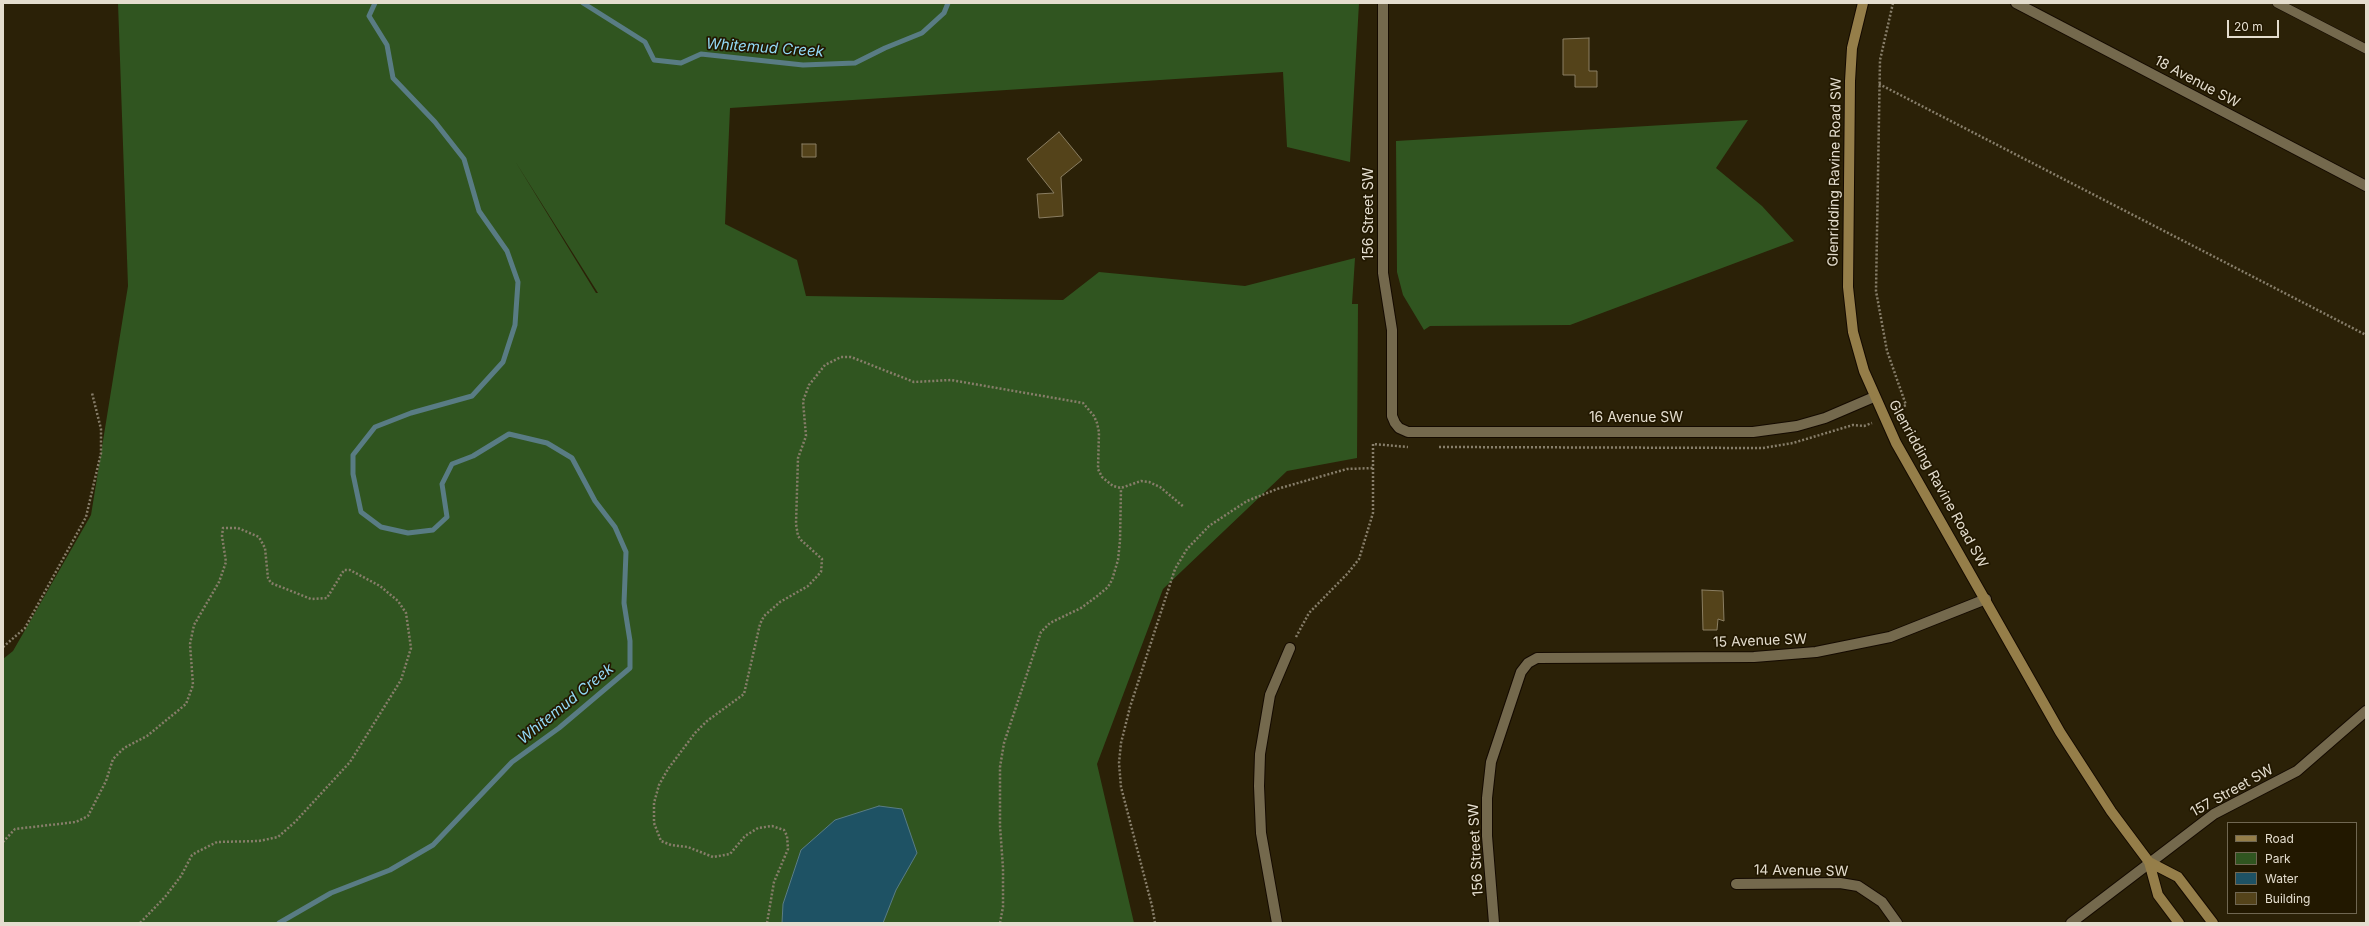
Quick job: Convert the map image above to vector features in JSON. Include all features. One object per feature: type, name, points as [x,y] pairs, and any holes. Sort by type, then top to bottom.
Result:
[{"type":"street","name":"156 Street SW","points":[[1383,3],[1383,273],[1392,330],[1392,416],[1395,423]]},
{"type":"street","name":"Glenridding Ravine Road SW","points":[[1863,3],[1852,48],[1850,81],[1848,286],[1853,332],[1874,397],[1896,443],[2080,765],[2149,862]]},
{"type":"street","name":"18 Avenue SW","points":[[2016,3],[2366,186]]},
{"type":"street","name":"16 Avenue SW","points":[[1395,423],[1408,432],[1753,432],[1775,430],[1811,422],[1874,397]]},
{"type":"street","name":"15 Avenue SW","points":[[1528,663],[1537,658],[1754,656],[1816,652],[1890,638],[1986,599]]},
{"type":"street","points":[[1277,923],[1261,833],[1260,754],[1270,695],[1290,648]]},
{"type":"street","name":"156 Street SW","points":[[1494,923],[1487,836],[1487,798],[1491,762],[1521,672],[1528,663]]},
{"type":"street","name":"157 Street SW","points":[[2071,923],[2149,862],[2214,814],[2297,771],[2366,711]]},
{"type":"street","points":[[2149,862],[2158,895],[2179,923]]},
{"type":"street","points":[[2149,862],[2178,877],[2213,923]]},
{"type":"street","name":"14 Avenue SW","points":[[1736,884],[1840,883],[1858,886],[1882,902],[1897,923]]},
{"type":"lane","points":[[2277,3],[2366,50]]},
{"type":"path","points":[[1893,3],[1880,60],[1876,291],[1887,351],[1906,405]]},
{"type":"path","points":[[1879,84],[2366,335]]},
{"type":"path","points":[[767,923],[774,882],[788,849],[787,836],[784,830],[772,826],[758,828],[745,836],[730,854],[713,857],[688,847],[671,845],[661,841],[654,824],[654,803],[659,785],[668,769],[695,733],[707,721],[744,694],[760,624],[764,616],[780,602],[808,586],[821,572],[822,559],[798,536],[796,524],[798,458],[806,436],[803,402],[815,375],[832,361],[841,357],[851,357],[914,382],[951,380],[1075,400],[1089,408],[1097,423],[1100,474],[1113,486],[1121,488],[1141,482],[1149,482],[1160,487],[1184,507]]},
{"type":"path","points":[[3,648],[25,628],[86,517],[101,454],[101,429],[92,393]]},
{"type":"path","points":[[1435,447],[1763,448],[1819,437],[1853,425],[1864,426]]},
{"type":"path","points":[[1290,648],[1309,614],[1348,573],[1359,559],[1373,513],[1373,444],[1411,447]]},
{"type":"path","points":[[1155,923],[1122,787],[1119,763],[1121,743],[1130,707],[1175,569],[1187,549],[1205,530],[1247,501],[1277,489],[1335,472],[1373,468]]},
{"type":"path","points":[[1000,923],[1003,876],[1000,767],[1004,743],[1041,632],[1050,623],[1081,608],[1096,597],[1112,580],[1118,560],[1120,541],[1121,488]]},
{"type":"path","points":[[3,842],[19,828],[76,822],[88,816],[106,781],[113,759],[124,748],[147,736],[186,704],[191,694],[193,685],[190,644],[194,625],[219,582],[226,562],[222,536],[223,528],[238,528],[259,537],[265,548],[268,578],[271,583],[304,596],[318,600],[327,598],[344,570],[350,570],[380,586],[398,601],[406,613],[411,648],[401,680],[350,762],[295,822],[278,837],[259,841],[217,842],[192,855],[181,876],[165,897],[140,923]]},
{"type":"green space","points":[[118,3],[1359,3],[1350,162],[1287,147],[1283,72],[730,108],[725,224],[797,260],[806,296],[1063,300],[1099,272],[1245,286],[1355,258],[1352,304],[1358,304],[1357,458],[1287,471],[1163,589],[1097,764],[1134,923],[3,923],[3,659],[13,651],[91,515],[128,286]],"holes":[[[515,161],[598,293],[596,293]]]},
{"type":"green space","points":[[1748,120],[1716,168],[1762,206],[1794,241],[1570,325],[1430,326],[1424,330],[1403,295],[1397,272],[1396,141]]},
{"type":"water","points":[[879,806],[902,809],[917,853],[896,890],[883,923],[782,923],[783,904],[801,850],[835,820]]},
{"type":"building","points":[[1589,38],[1589,71],[1597,71],[1597,87],[1575,87],[1575,75],[1563,75],[1563,39]]},
{"type":"building","points":[[1059,132],[1082,160],[1061,177],[1063,216],[1039,218],[1037,194],[1054,193],[1027,159]]},
{"type":"building","points":[[802,144],[816,144],[816,157],[802,157]]},
{"type":"building","points":[[1702,590],[1723,591],[1724,621],[1718,619],[1717,630],[1703,630]]},
{"type":"waterway","name":"Whitemud Creek","points":[[279,923],[331,893],[390,870],[433,845],[512,762],[559,728],[630,668],[630,641],[624,603],[626,552],[615,527],[595,501],[572,458],[547,443],[509,434],[473,456],[452,464],[442,484],[447,517],[433,530],[408,533],[381,527],[361,512],[353,474],[353,455],[375,427],[411,413],[472,396],[503,362],[515,325],[518,282],[507,251],[479,211],[464,159],[435,122],[393,78],[387,45],[369,16],[375,3]]},
{"type":"waterway","name":"Whitemud Creek","points":[[583,3],[645,42],[654,60],[681,63],[701,54],[803,65],[855,63],[885,48],[922,33],[944,13],[948,3]]}]
